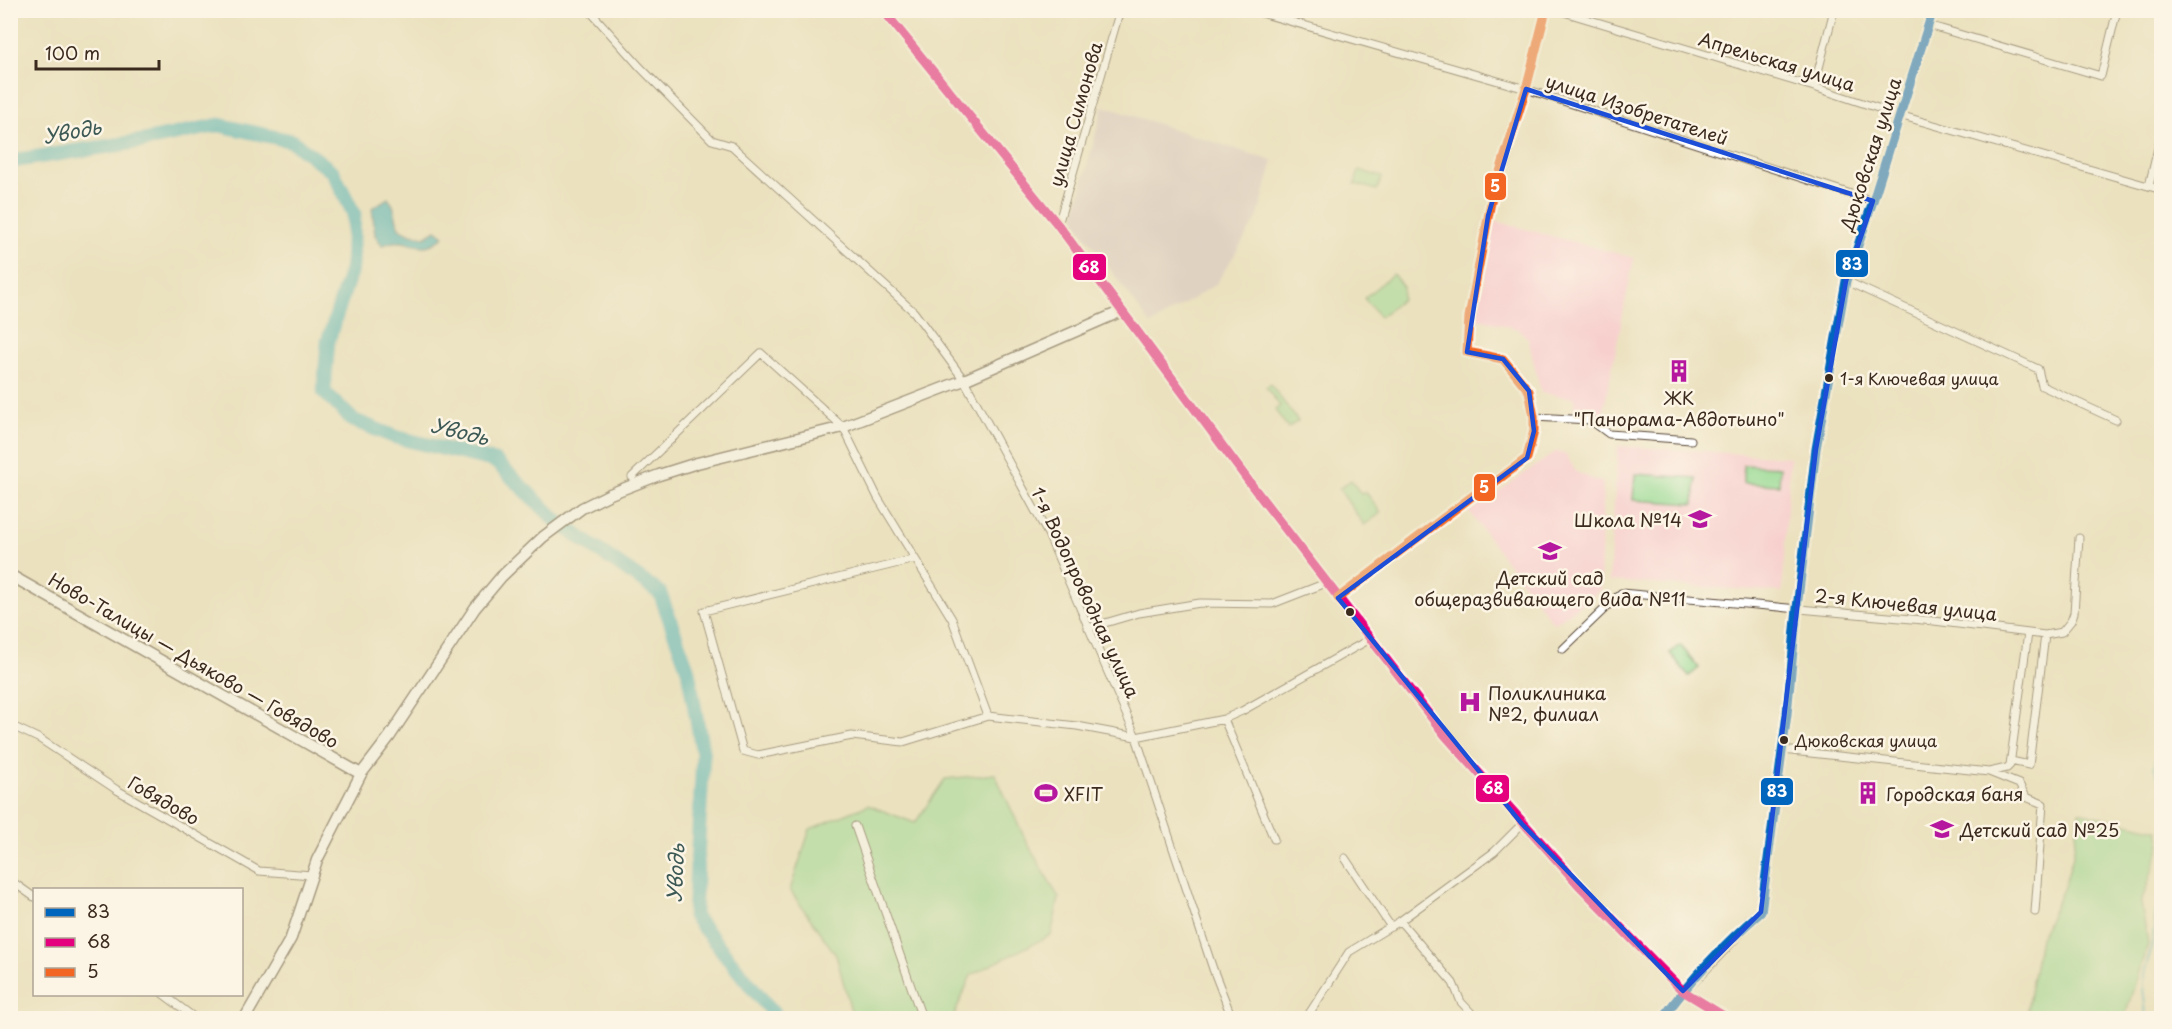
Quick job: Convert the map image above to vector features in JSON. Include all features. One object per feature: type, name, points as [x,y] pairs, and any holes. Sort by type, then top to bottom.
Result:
[{"type":"main road","points":[[883,10],[1058,225],[1252,487],[1445,735],[1522,824],[1683,991],[1727,1018]]},
{"type":"main road","name":"Дюковская улица","points":[[1683,991],[1761,912],[1816,448],[1846,281],[1933,10]]},
{"type":"main road","points":[[245,1018],[291,938],[317,860],[361,774],[390,736],[475,608],[501,577],[543,537],[582,508],[610,494],[697,463],[843,427],[964,380],[1122,311]]},
{"type":"main road","name":"Ново-Талицы — Дьяково — Говядово","points":[[10,575],[361,774]]},
{"type":"street","name":"1-я Водопроводная улица","points":[[589,10],[639,67],[712,140],[732,147],[914,312],[964,380],[1048,534],[1136,737],[1232,1018]]},
{"type":"street","name":"улица Симонова","points":[[1058,225],[1120,10]]},
{"type":"street","name":"улица Изобретателей","points":[[1251,10],[1526,89],[1873,201]]},
{"type":"street","points":[[1338,598],[1487,485],[1494,483],[1527,458],[1534,431],[1529,390],[1503,359],[1467,352],[1469,317],[1488,216],[1526,89],[1546,10]]},
{"type":"street","name":"Апрельская улица","points":[[1557,10],[1814,87],[1899,115],[2162,190]]},
{"type":"street","points":[[1814,87],[1834,10]]},
{"type":"street","points":[[1928,26],[2101,76],[2117,10]]},
{"type":"street","points":[[2149,186],[2162,132]]},
{"type":"street","points":[[1846,281],[2038,369],[2042,386],[2116,420]]},
{"type":"street","points":[[632,477],[761,353],[843,427],[878,498],[952,619],[988,716]]},
{"type":"street","points":[[1534,417],[1590,420],[1610,434],[1691,440]]},
{"type":"street","points":[[2011,761],[2029,765],[2045,635],[2062,632],[2074,613],[2079,538]]},
{"type":"street","points":[[915,558],[704,611],[743,751],[758,755],[852,736],[903,742],[988,716],[1077,726],[1136,737],[1224,719],[1370,639]]},
{"type":"street","points":[[1088,628],[1139,613],[1200,603],[1272,604],[1326,583]]},
{"type":"street","name":"2-я Ключевая улица","points":[[1563,649],[1621,593],[1934,621],[2045,635]]},
{"type":"street","points":[[1989,772],[2007,768],[2011,761],[2028,633]]},
{"type":"street","points":[[1224,719],[1274,839]]},
{"type":"street","name":"Говядово","points":[[10,725],[40,739],[117,790],[259,871],[312,875]]},
{"type":"street","points":[[1782,750],[1989,772],[2019,784],[2026,797],[2043,804],[2035,912]]},
{"type":"street","points":[[1307,1017],[1349,952],[1400,921],[1494,852],[1522,824]]},
{"type":"street","points":[[855,826],[922,1018]]},
{"type":"street","points":[[1345,858],[1391,927]]},
{"type":"street","points":[[10,880],[33,896]]},
{"type":"street","points":[[1400,921],[1453,983],[1461,1002],[1476,1018]]},
{"type":"street","points":[[1664,1018],[1683,991]]},
{"type":"street","points":[[166,996],[195,1018]]},
{"type":"highlighted area","points":[[1526,89],[1873,201],[1846,281],[1816,449],[1761,912],[1683,991],[1522,824],[1338,598],[1527,458],[1534,431],[1529,391],[1503,359],[1467,352],[1488,216]]},
{"type":"shaded area","points":[[1103,106],[1273,161],[1258,217],[1216,284],[1151,325],[1073,219]]},
{"type":"shaded area","points":[[1495,221],[1634,258],[1603,414],[1574,411],[1575,398],[1541,393],[1528,338],[1518,329],[1477,318]]},
{"type":"shaded area","name":"Школа №14","points":[[1618,446],[1790,457],[1782,592],[1609,581]]},
{"type":"shaded area","name":"Детский сад общеразвивающего вида №11","points":[[1557,451],[1566,455],[1576,472],[1603,483],[1600,590],[1554,624],[1469,512]]},
{"type":"green space","points":[[1359,170],[1382,177],[1377,190],[1355,184]]},
{"type":"green space","points":[[1393,274],[1403,287],[1402,299],[1380,317],[1364,298]]},
{"type":"green space","points":[[1270,384],[1298,421],[1288,428],[1275,410],[1280,406],[1266,387]]},
{"type":"green space","points":[[1743,465],[1780,467],[1779,485],[1743,483]]},
{"type":"green space","points":[[1635,474],[1696,478],[1694,504],[1633,500]]},
{"type":"green space","points":[[1351,480],[1361,494],[1366,492],[1381,513],[1364,525],[1339,489]]},
{"type":"green space","points":[[1680,645],[1699,668],[1689,676],[1670,653]]},
{"type":"green space","points":[[995,774],[1026,841],[1059,898],[1051,935],[971,975],[953,1018],[853,1018],[836,955],[790,890],[810,829],[868,805],[915,823],[945,779]]},
{"type":"green space","points":[[2079,812],[2158,830],[2161,845],[2141,903],[2148,944],[2124,1018],[2042,1018],[2027,1010],[2040,938],[2064,887],[2073,856]]},
{"type":"water","points":[[388,198],[393,205],[399,228],[425,237],[436,230],[444,236],[427,246],[399,242],[382,246],[375,235],[372,208]]},
{"type":"waterway","name":"Уводь","points":[[10,163],[143,141],[219,125],[292,141],[333,172],[354,214],[352,267],[328,341],[324,392],[353,420],[395,437],[495,461],[559,523],[660,593],[688,670],[703,755],[694,916],[777,1018]]},
{"type":"waterway","points":[[2162,737],[2154,767],[2162,785]]},
{"type":"waterway","points":[[2145,1018],[2144,976],[2155,917],[2162,897]]},
{"type":"transit line","name":"68","points":[[883,10],[1058,225],[1253,487],[1445,735],[1579,885],[1683,991],[1727,1018]]},
{"type":"transit line","name":"5","points":[[1338,598],[1487,485],[1494,483],[1527,458],[1534,431],[1529,391],[1503,359],[1467,352],[1469,317],[1492,197],[1526,89],[1546,10]]},
{"type":"transit line","name":"83","points":[[1663,1018],[1709,962],[1761,912],[1787,714],[1816,449],[1846,281],[1933,10]]},
{"type":"place","name":"ЖК \"Панорама-Авдотьино\"","points":[[1679,371]]},
{"type":"place","name":"1-я Ключевая улица","points":[[1829,378]]},
{"type":"place","name":"Школа №14","points":[[1700,519]]},
{"type":"place","name":"Детский сад общеразвивающего вида №11","points":[[1550,551]]},
{"type":"place","name":"Поликлиника №2, филиал","points":[[1470,702]]},
{"type":"place","name":"Дюковская улица","points":[[1784,740]]},
{"type":"place","name":"XFIT","points":[[1046,793]]},
{"type":"place","name":"Городская баня","points":[[1868,793]]},
{"type":"place","name":"Детский сад №25","points":[[1942,829]]}]
